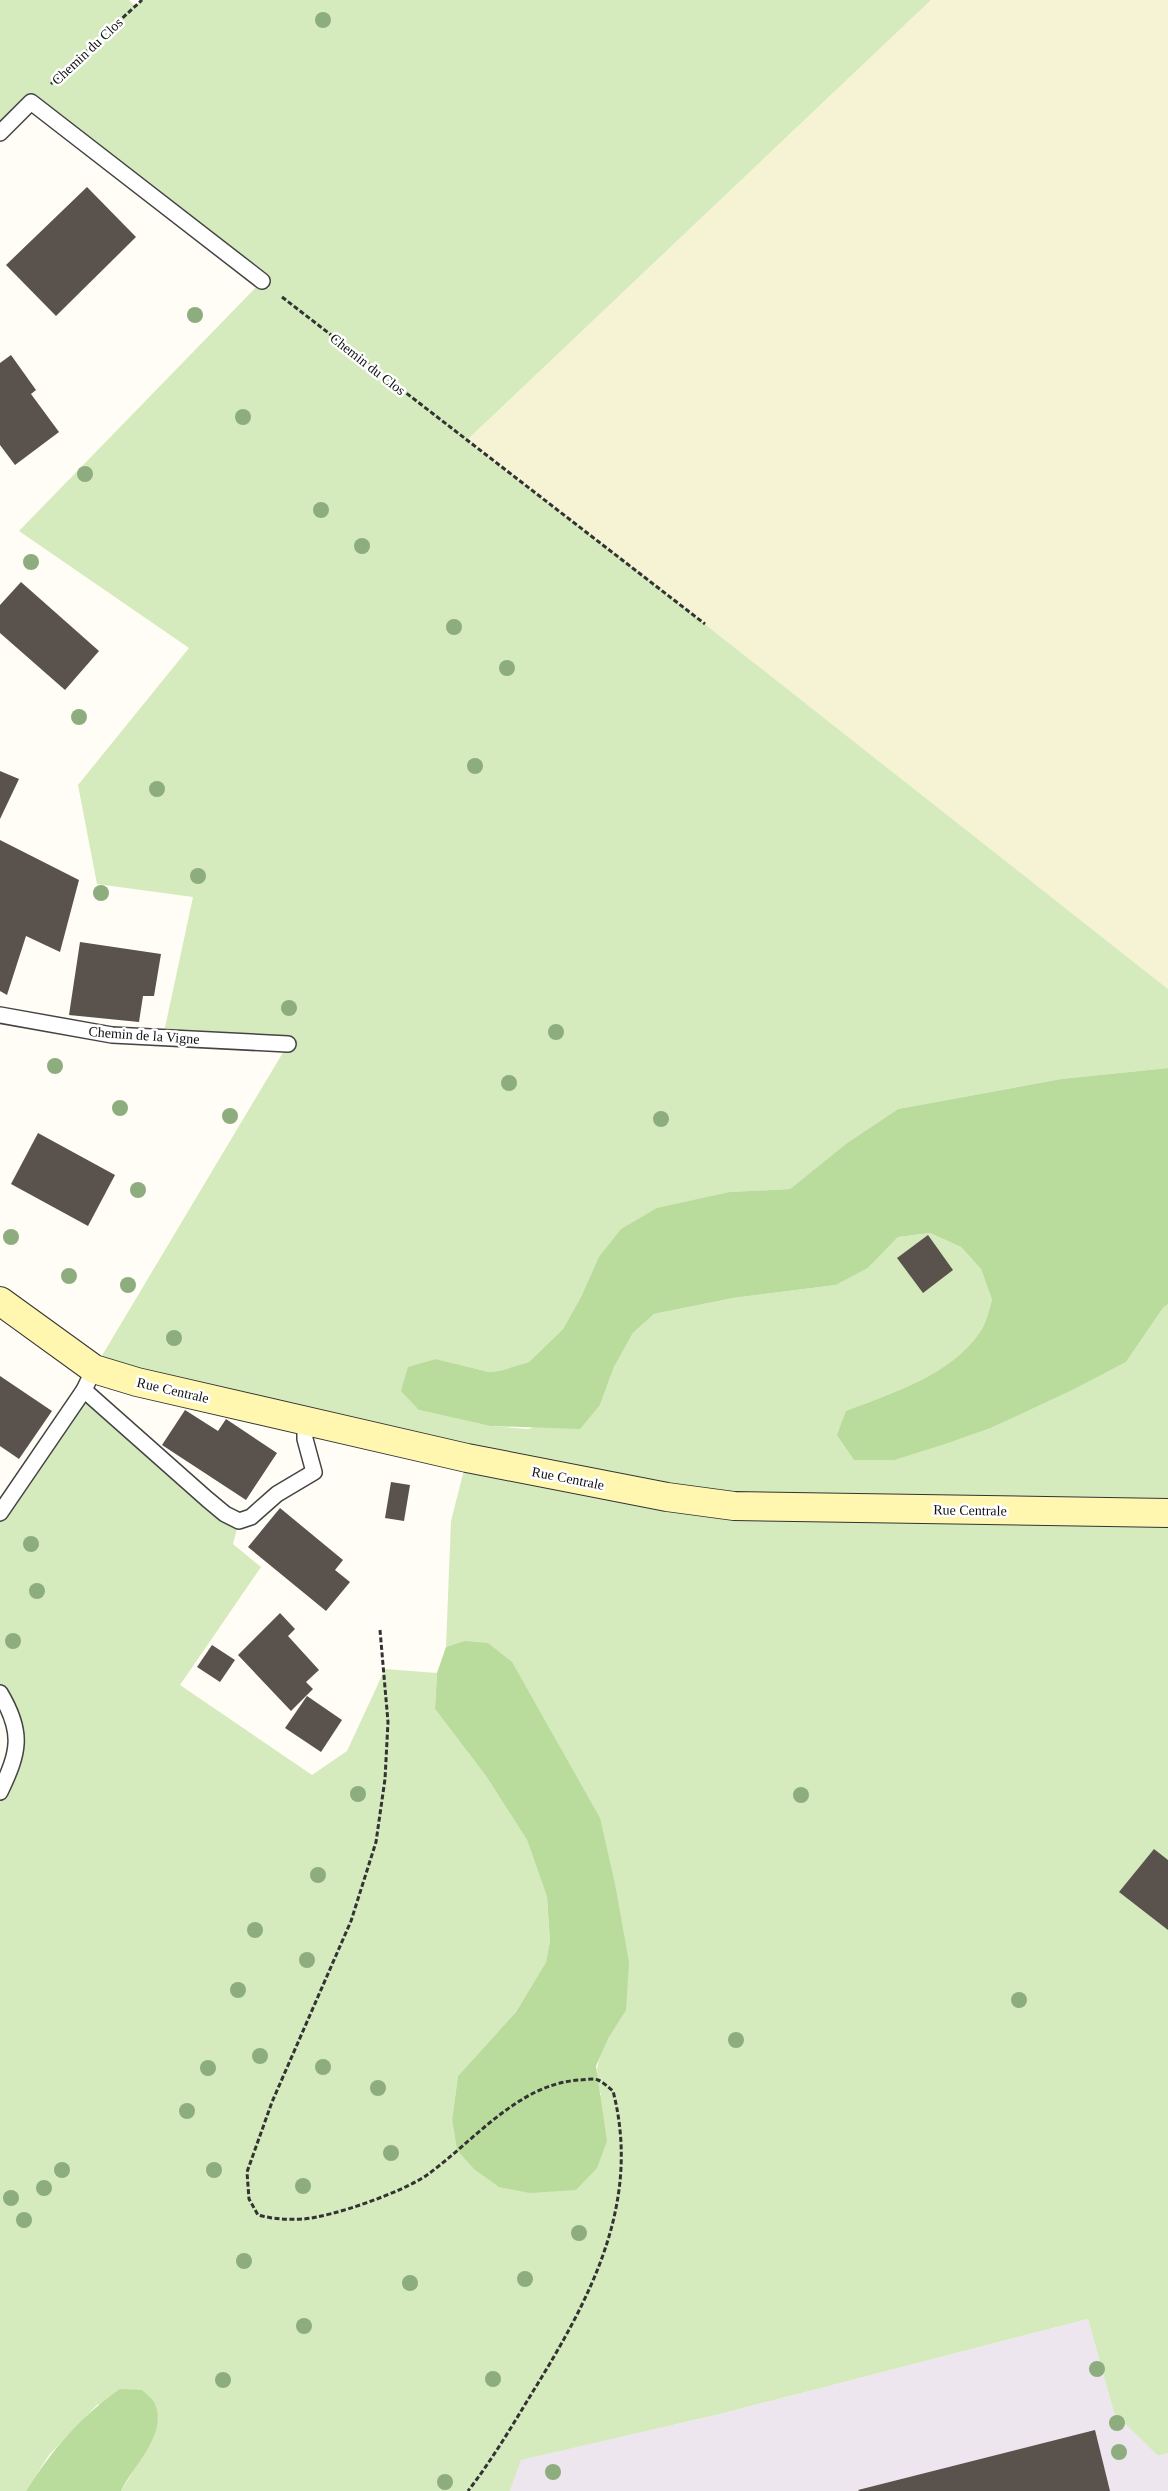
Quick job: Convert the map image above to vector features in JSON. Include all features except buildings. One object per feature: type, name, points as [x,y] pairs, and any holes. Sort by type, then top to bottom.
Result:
[{"type":"street","name":"Rue Centrale","points":[[0,1301],[89,1379],[137,1382],[305,1422],[667,1497],[734,1506],[1168,1513]]},
{"type":"lane","points":[[0,133],[31,102],[262,281]]},
{"type":"lane","name":"Chemin de la Vigne","points":[[0,1015],[112,1035],[288,1044]]},
{"type":"lane","points":[[0,1513],[89,1379],[207,1499],[225,1514],[239,1521],[251,1517],[277,1494],[314,1472],[305,1439],[305,1422]]},
{"type":"lane","points":[[0,1692],[15,1724],[17,1744],[14,1763],[0,1792]]},
{"type":"path","name":"Chemin du Clos","points":[[31,102],[142,0]]},
{"type":"path","name":"Chemin du Clos","points":[[262,281],[705,624]]},
{"type":"path","points":[[380,1630],[388,1722],[385,1779],[376,1842],[351,1921],[269,2111],[247,2172],[248,2199],[258,2215],[275,2219],[305,2219],[361,2204],[408,2186],[427,2175],[494,2118],[538,2092],[570,2080],[596,2079],[613,2091],[620,2116],[622,2169],[613,2228],[597,2275],[555,2356],[487,2466],[468,2491]]},
{"type":"shaded area","points":[[931,0],[1168,0],[1168,989],[640,573],[466,441]]},
{"type":"shaded area","points":[[1088,2319],[1114,2413],[1158,2456],[1168,2453],[1168,2491],[510,2491],[520,2460],[716,2415]]},
{"type":"green space","points":[[0,0],[129,0],[135,6],[142,0],[931,0],[466,441],[640,573],[1168,989],[1168,1068],[1061,1079],[898,1109],[847,1143],[790,1189],[730,1192],[582,1295],[563,1329],[529,1362],[489,1372],[436,1359],[419,1410],[490,1426],[528,1429],[600,1405],[614,1367],[633,1333],[654,1314],[733,1298],[836,1285],[868,1268],[898,1237],[930,1233],[961,1247],[981,1269],[992,1300],[980,1332],[968,1347],[953,1360],[919,1381],[846,1411],[993,1427],[1126,1362],[1163,1308],[1168,1304],[1168,2453],[1158,2456],[1114,2413],[1088,2319],[716,2415],[521,2460],[510,2491],[121,2491],[151,2442],[98,2404],[49,2455],[26,2491],[0,2491],[0,1792],[17,1744],[0,1693],[0,1513],[84,1390],[239,1521],[233,1544],[261,1567],[180,1685],[312,1775],[347,1751],[385,1669],[437,1673],[435,1709],[486,1776],[527,1840],[547,1897],[550,1941],[546,1962],[516,2012],[458,2076],[452,2120],[457,2150],[601,2095],[597,2071],[602,2052],[609,2037],[464,1641],[446,1647],[451,1521],[467,1458],[94,1369],[288,1044],[163,1037],[193,897],[97,884],[78,785],[189,648],[19,531],[262,281],[31,103],[0,133]]},
{"type":"green space","points":[[1168,1068],[1168,1304],[1163,1308],[1126,1362],[993,1427],[894,1460],[854,1460],[837,1435],[846,1411],[901,1389],[937,1371],[968,1347],[984,1325],[992,1300],[981,1269],[961,1247],[930,1233],[898,1237],[868,1268],[836,1285],[733,1298],[654,1314],[633,1333],[614,1367],[600,1405],[580,1429],[490,1426],[419,1410],[401,1391],[408,1367],[436,1359],[489,1372],[529,1362],[563,1329],[582,1295],[599,1257],[621,1229],[657,1208],[730,1192],[790,1189],[847,1143],[898,1109],[1061,1079]]},
{"type":"green space","points":[[464,1641],[488,1643],[512,1662],[600,1818],[615,1884],[629,1962],[626,2010],[609,2037],[596,2066],[607,2141],[597,2168],[576,2190],[530,2193],[499,2187],[474,2169],[457,2150],[452,2120],[458,2076],[516,2012],[546,1962],[550,1941],[547,1897],[527,1840],[486,1776],[435,1709],[437,1673],[446,1647]]},
{"type":"green space","points":[[120,2389],[142,2390],[154,2402],[158,2415],[157,2427],[153,2438],[121,2491],[26,2491],[68,2435],[92,2411]]}]
